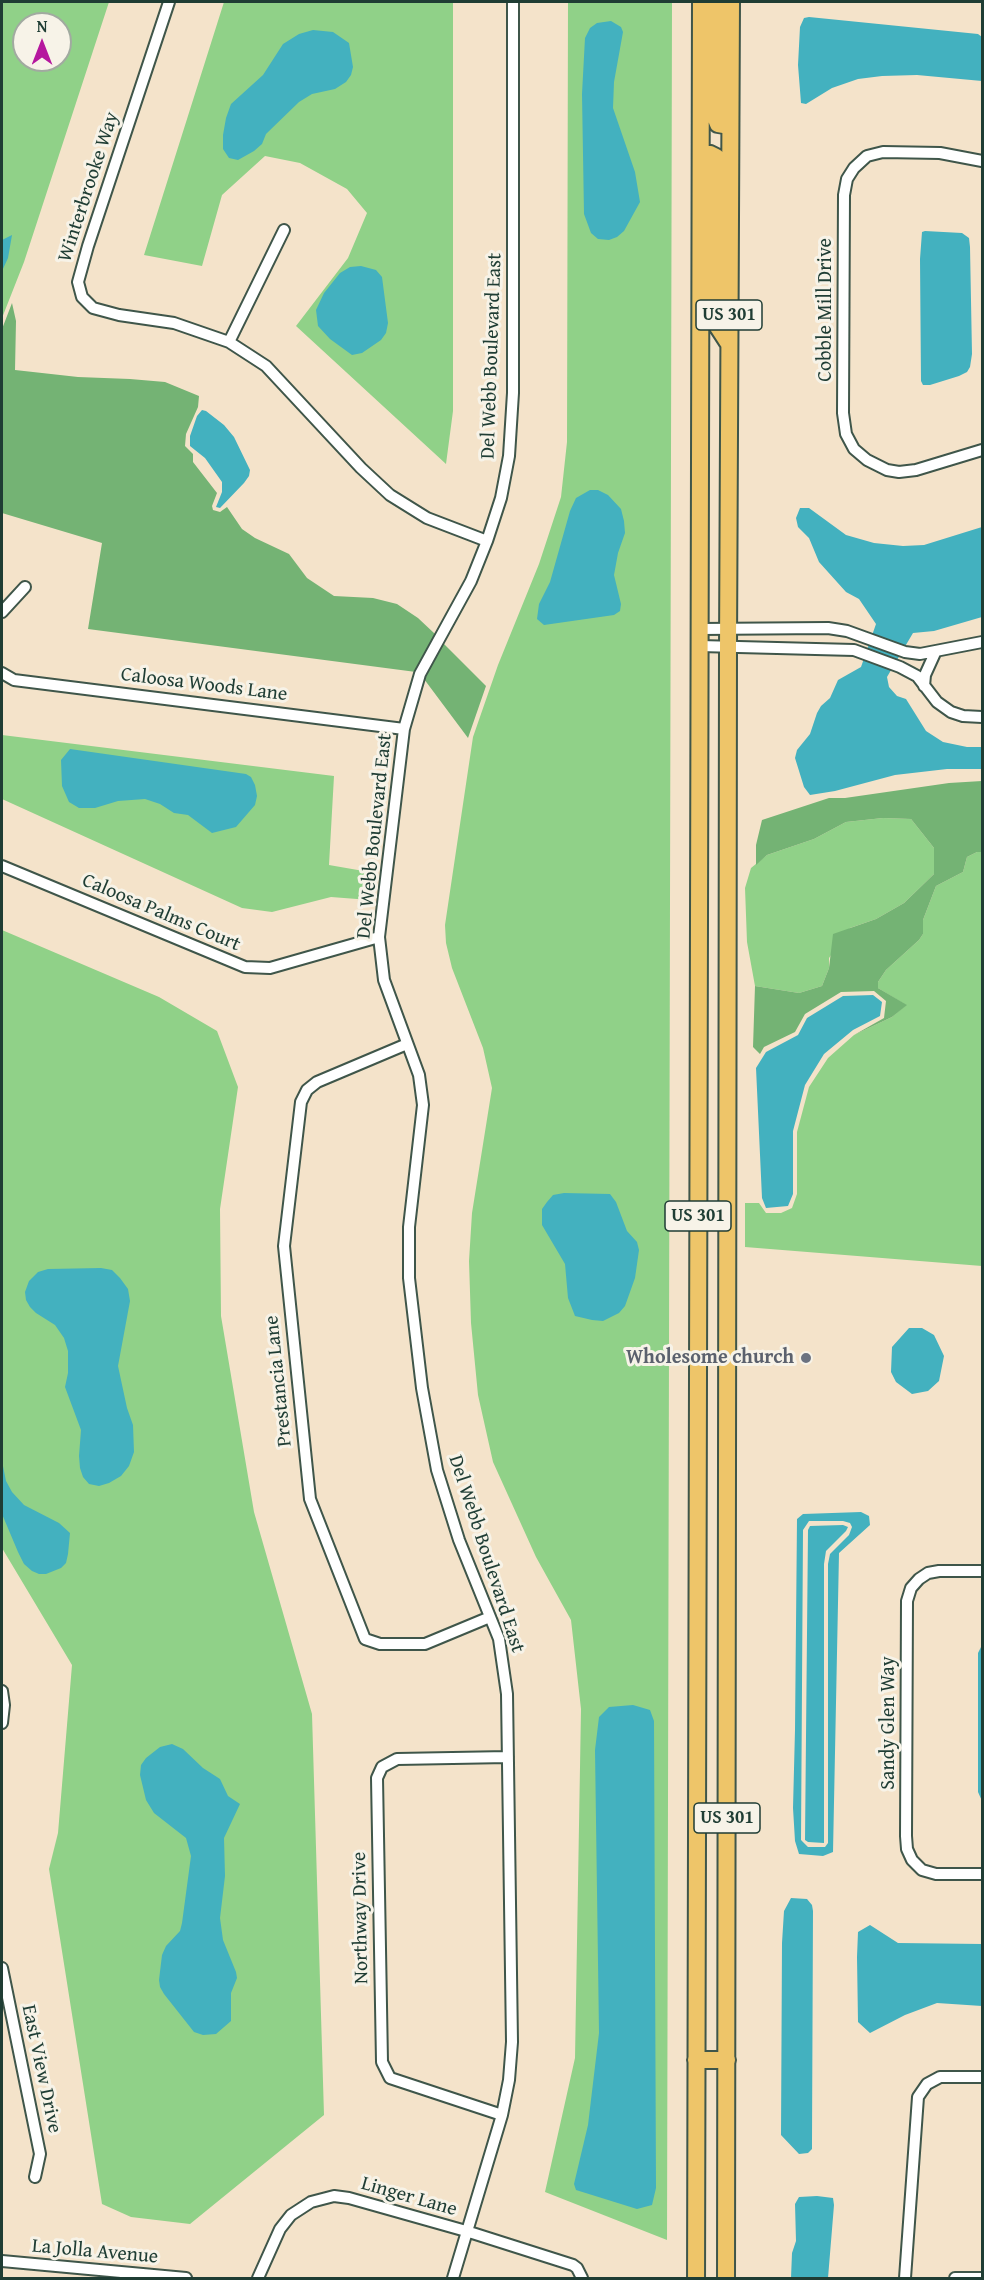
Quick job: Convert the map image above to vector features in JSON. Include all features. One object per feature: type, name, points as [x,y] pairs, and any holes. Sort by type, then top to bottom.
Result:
[{"type":"main road","name":"US 301","points":[[696,2278],[701,2]]},
{"type":"main road","points":[[715,2],[716,119],[718,124],[730,126]]},
{"type":"main road","name":"US 301","points":[[726,2278],[731,2]]},
{"type":"main road","points":[[701,153],[716,157],[716,324],[729,344]]},
{"type":"main road","points":[[696,2060],[727,2060]]},
{"type":"street","name":"Winterbrooke Way","points":[[169,2],[78,282],[82,297],[93,308],[119,315],[174,323],[228,342],[266,366],[361,468],[390,495],[427,518],[487,541]]},
{"type":"street","name":"Del Webb Boulevard East","points":[[453,2278],[502,2115],[512,2042],[507,1694],[499,1639],[459,1540],[437,1470],[422,1388],[409,1278],[409,1227],[423,1105],[419,1075],[384,980],[379,937],[404,729],[420,674],[471,581],[487,541],[501,498],[509,456],[513,393],[513,2]]},
{"type":"street","name":"Cobble Mill Drive","points":[[982,161],[940,153],[893,152],[867,156],[854,168],[847,179],[844,195],[843,344],[843,413],[846,434],[854,449],[867,460],[887,470],[916,470],[982,450]]},
{"type":"street","points":[[228,342],[284,230]]},
{"type":"street","points":[[2,612],[25,587]]},
{"type":"street","points":[[699,629],[828,628],[860,636],[905,652],[920,654],[935,653],[982,642]]},
{"type":"street","points":[[700,646],[854,650],[900,667],[917,676],[937,702],[951,712],[963,716],[980,715]]},
{"type":"street","points":[[924,686],[925,675],[935,653]]},
{"type":"street","name":"Caloosa Woods Lane","points":[[2,673],[14,680],[404,729]]},
{"type":"street","name":"Caloosa Palms Court","points":[[2,866],[244,967],[270,968],[379,937]]},
{"type":"street","name":"Prestancia Lane","points":[[407,1044],[317,1082],[307,1090],[301,1102],[284,1246],[310,1499],[365,1639],[380,1644],[425,1644],[490,1617]]},
{"type":"street","name":"Sandy Glen Way","points":[[982,1571],[939,1570],[928,1573],[911,1588],[907,1601],[906,1836],[907,1849],[912,1860],[922,1870],[936,1874],[982,1875]]},
{"type":"street","points":[[2,1691],[4,1705],[2,1723]]},
{"type":"street","name":"Northway Drive","points":[[502,2115],[390,2078],[382,2062],[377,1778],[382,1767],[397,1759],[508,1757]]},
{"type":"street","name":"East View Drive","points":[[2,1968],[40,2154],[34,2177]]},
{"type":"street","points":[[905,2278],[918,2097],[927,2084],[940,2077],[982,2077]]},
{"type":"street","name":"Linger Lane","points":[[258,2278],[285,2221],[303,2206],[327,2197],[349,2198],[466,2231],[573,2265],[582,2278]]},
{"type":"street","name":"La Jolla Avenue","points":[[2,2261],[121,2275],[186,2278]]},
{"type":"street","points":[[955,2278],[982,2278]]},
{"type":"green space","points":[[2,2],[109,2],[24,262],[2,318]]},
{"type":"green space","points":[[224,2],[453,2],[453,411],[446,464],[296,326],[348,258],[367,213],[347,189],[300,163],[265,156],[222,195],[202,266],[144,255]]},
{"type":"green space","points":[[568,2],[672,2],[667,2240],[545,2192],[575,2058],[581,1709],[571,1620],[536,1557],[493,1462],[478,1395],[471,1323],[469,1261],[472,1213],[492,1088],[483,1048],[452,968],[446,943],[445,925],[473,737],[498,665],[539,564],[561,497],[567,442]]},
{"type":"green space","points":[[12,303],[16,321],[15,370],[78,377],[165,382],[199,396],[198,407],[186,434],[185,446],[193,454],[193,462],[217,493],[212,506],[213,510],[220,512],[227,507],[242,529],[255,538],[289,554],[307,578],[334,596],[373,598],[397,604],[418,618],[435,634],[416,672],[88,629],[102,543],[2,513],[2,329]]},
{"type":"green space","points":[[442,642],[486,686],[468,738],[424,679]]},
{"type":"green space","points":[[2,735],[334,776],[329,865],[375,873],[370,900],[331,897],[272,912],[242,908],[2,799]]},
{"type":"green space","points":[[982,781],[982,852],[967,857],[963,872],[936,886],[923,920],[923,934],[886,970],[878,982],[878,988],[907,1005],[892,1017],[854,1035],[884,1018],[886,1001],[874,991],[841,992],[805,1014],[795,1032],[764,1047],[760,1054],[753,1047],[755,986],[799,993],[822,986],[829,968],[833,934],[876,919],[904,903],[934,874],[934,848],[911,819],[883,818],[846,822],[814,839],[767,855],[756,865],[756,845],[762,820],[829,798]]},
{"type":"green space","points":[[883,818],[911,819],[934,848],[934,874],[904,903],[876,919],[850,928],[829,958],[829,968],[822,986],[799,993],[755,986],[747,942],[745,888],[751,868],[767,855],[814,839],[846,822]]},
{"type":"green space","points":[[982,852],[982,1266],[745,1247],[745,1203],[759,1203],[766,1213],[781,1213],[792,1208],[797,1194],[797,1132],[809,1087],[828,1058],[854,1035],[892,1017],[906,1005],[878,988],[878,982],[886,970],[923,934],[923,920],[936,886],[963,872],[967,857]]},
{"type":"green space","points":[[2,930],[159,997],[217,1031],[238,1087],[220,1209],[221,1316],[254,1512],[312,1714],[324,2115],[190,2224],[131,2217],[102,2204],[49,1869],[58,1833],[72,1665],[2,1548]]},
{"type":"water","points":[[804,18],[978,34],[982,37],[982,81],[917,75],[882,76],[858,79],[832,88],[806,104],[801,103],[798,65],[800,27]]},
{"type":"water","points":[[611,21],[621,27],[623,32],[614,82],[613,108],[635,172],[640,202],[624,231],[609,240],[598,239],[591,233],[584,214],[582,94],[585,38],[590,28],[597,23]]},
{"type":"water","points":[[313,30],[333,32],[349,43],[353,67],[351,75],[346,82],[335,89],[312,94],[299,102],[266,134],[262,144],[254,151],[238,160],[229,158],[223,149],[223,135],[231,104],[263,75],[283,44],[299,34]]},
{"type":"water","points":[[922,232],[962,233],[969,238],[970,247],[972,354],[970,367],[967,372],[959,376],[930,385],[923,385],[921,381],[920,259]]},
{"type":"water","points":[[12,235],[8,258],[2,271],[2,240]]},
{"type":"water","points":[[361,266],[376,270],[382,277],[388,323],[386,333],[381,340],[362,353],[352,355],[330,339],[318,326],[316,310],[324,293],[340,273],[350,267]]},
{"type":"water","points":[[202,410],[224,425],[234,437],[250,470],[244,483],[220,508],[216,507],[222,492],[222,482],[205,458],[190,446],[190,436],[197,416]]},
{"type":"water","points":[[590,490],[598,490],[608,495],[621,509],[624,521],[625,533],[614,575],[621,604],[620,611],[614,615],[544,625],[537,619],[539,604],[550,582],[570,511],[576,498]]},
{"type":"water","points":[[800,508],[809,508],[846,535],[874,543],[903,546],[924,545],[982,527],[982,617],[934,631],[913,633],[887,677],[889,687],[897,696],[906,699],[926,731],[943,742],[967,747],[982,747],[982,769],[947,769],[895,775],[835,791],[810,795],[804,787],[795,758],[797,750],[810,734],[817,713],[830,698],[838,680],[861,667],[876,624],[859,599],[846,592],[819,562],[809,538],[798,527],[796,518]]},
{"type":"water","points":[[70,749],[246,774],[251,777],[255,785],[257,796],[255,805],[236,827],[212,833],[188,815],[174,813],[160,804],[145,799],[118,801],[95,808],[79,808],[69,802],[62,786],[61,760]]},
{"type":"water","points":[[873,995],[882,1002],[880,1016],[853,1030],[824,1054],[805,1085],[793,1131],[793,1194],[788,1206],[766,1208],[762,1198],[756,1068],[766,1052],[798,1035],[807,1018],[843,996]]},
{"type":"water","points":[[564,1193],[610,1194],[616,1202],[627,1231],[637,1242],[639,1250],[635,1278],[625,1306],[619,1313],[603,1321],[575,1316],[568,1298],[565,1264],[542,1225],[542,1209],[553,1195]]},
{"type":"water","points":[[101,1268],[112,1270],[128,1289],[130,1301],[118,1366],[133,1425],[134,1452],[129,1466],[121,1476],[99,1486],[89,1484],[80,1468],[81,1430],[65,1387],[68,1373],[68,1351],[64,1338],[55,1325],[30,1307],[25,1292],[29,1281],[38,1272],[48,1269]]},
{"type":"water","points":[[909,1328],[922,1328],[934,1335],[944,1356],[939,1381],[928,1391],[912,1394],[896,1382],[891,1372],[892,1347]]},
{"type":"water","points":[[2,1461],[6,1481],[24,1505],[59,1523],[70,1533],[66,1563],[61,1568],[46,1574],[39,1574],[24,1564],[2,1514]]},
{"type":"water","points":[[861,1512],[869,1516],[870,1525],[839,1553],[833,1852],[823,1856],[799,1854],[795,1841],[793,1808],[797,1519],[803,1514]],"holes":[[[809,1521],[850,1523],[852,1527],[849,1535],[830,1554],[828,1564],[828,1843],[825,1847],[808,1847],[801,1840],[803,1530]]]},
{"type":"water","points":[[843,1525],[848,1527],[826,1551],[824,1564],[824,1843],[808,1842],[805,1840],[808,1530],[810,1526]]},
{"type":"water","points":[[982,1645],[982,1801],[978,1792],[978,1653]]},
{"type":"water","points":[[633,1705],[650,1710],[654,1721],[656,2188],[652,2205],[637,2209],[576,2190],[574,2184],[588,2125],[599,2033],[595,1750],[599,1717],[609,1707]]},
{"type":"water","points":[[172,1744],[183,1749],[203,1768],[220,1779],[228,1796],[240,1804],[224,1838],[225,1876],[220,1918],[223,1940],[237,1978],[231,1993],[231,2021],[216,2034],[203,2035],[194,2032],[160,1987],[162,1955],[166,1946],[180,1931],[182,1923],[191,1856],[186,1838],[154,1813],[146,1800],[140,1775],[141,1765],[146,1758],[160,1747]]},
{"type":"water","points":[[791,1898],[807,1899],[813,1911],[812,2149],[808,2153],[799,2154],[781,2135],[782,1943],[784,1911]]},
{"type":"water","points":[[870,1925],[898,1943],[982,1944],[982,2006],[937,2003],[905,2015],[870,2033],[858,2022],[857,1957],[858,1932]]},
{"type":"water","points":[[799,2197],[833,2198],[834,2205],[828,2278],[791,2278],[792,2253],[796,2241],[795,2204]]},
{"type":"place","name":"Wholesome church","points":[[806,1358]]}]
